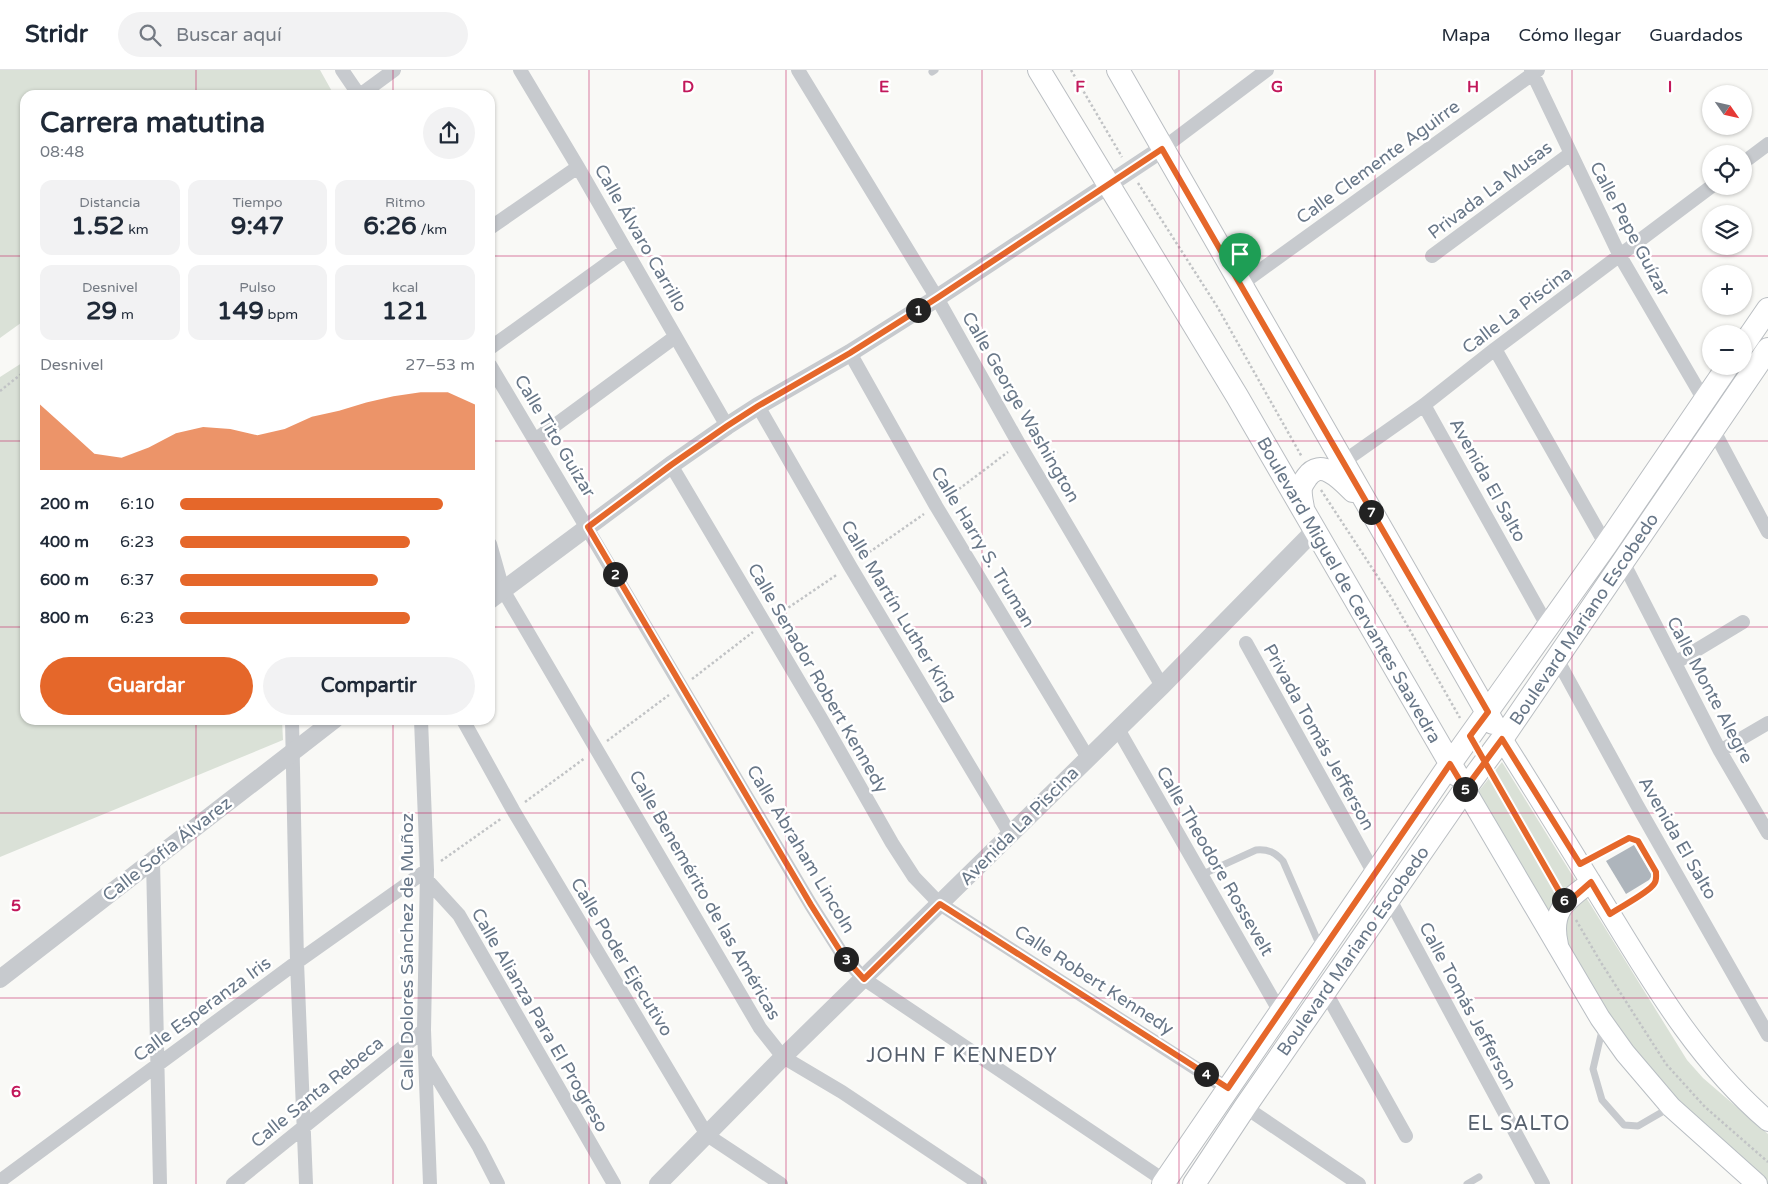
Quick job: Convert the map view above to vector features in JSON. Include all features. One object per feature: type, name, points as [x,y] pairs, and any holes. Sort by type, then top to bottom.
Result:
[{"type":"main road","name":"Boulevard Miguel de Cervantes Saavedra","points":[[1039,70],[1316,530],[1560,952],[1608,1028],[1625,1053],[1672,1107],[1757,1184]]},
{"type":"main road","points":[[1118,70],[1502,739],[1627,942],[1694,1043],[1745,1101],[1768,1121]]},
{"type":"main road","points":[[1752,333],[1768,310]]},
{"type":"main road","name":"Boulevard Mariano Escobedo","points":[[1194,1184],[1245,1107],[1465,789],[1502,739],[1768,350]]},
{"type":"main road","name":"Boulevard Mariano Escobedo","points":[[1164,1183],[1450,764],[1606,545],[1722,375]]},
{"type":"main road","points":[[1302,508],[1301,488],[1311,472],[1318,469],[1326,470],[1336,475],[1368,506]]},
{"type":"main road","points":[[1560,952],[1556,934],[1558,911],[1591,882]]},
{"type":"street","points":[[342,70],[356,90]]},
{"type":"street","points":[[367,90],[394,70]]},
{"type":"street","name":"Calle George Washington","points":[[798,70],[937,298],[1019,444],[1162,686]]},
{"type":"street","points":[[496,595],[671,465],[727,426],[850,353],[937,298],[1162,149],[1267,70]]},
{"type":"street","name":"Calle Pepe Guízar","points":[[1534,71],[1570,154],[1620,256],[1704,400]]},
{"type":"street","name":"Calle Clemente Aguirre","points":[[1240,284],[1534,71]]},
{"type":"street","name":"Calle Álvaro Carrillo","points":[[526,72],[578,167],[727,426]]},
{"type":"street","points":[[1752,156],[1768,144]]},
{"type":"street","name":"Privada La Musas","points":[[1432,256],[1570,154]]},
{"type":"street","points":[[495,225],[578,167]]},
{"type":"street","name":"Calle La Piscina","points":[[1343,462],[1424,404],[1702,194]]},
{"type":"street","points":[[495,344],[626,250]]},
{"type":"street","points":[[535,440],[676,337]]},
{"type":"street","points":[[1495,349],[1606,545]]},
{"type":"street","name":"Calle Harry S. Truman","points":[[850,353],[936,506],[1088,758]]},
{"type":"street","name":"Calle Tito Guízar","points":[[495,373],[588,527]]},
{"type":"street","name":"Avenida El Salto","points":[[1424,404],[1548,627]]},
{"type":"street","name":"Calle Martín Luther King","points":[[758,406],[850,566],[1010,834]]},
{"type":"street","points":[[1714,431],[1768,532]]},
{"type":"street","name":"Calle Senador Robert Kennedy","points":[[671,465],[818,712],[892,843],[914,877],[940,904]]},
{"type":"street","name":"Calle Abraham Lincoln","points":[[588,527],[811,905],[844,957],[864,979],[1164,1183]]},
{"type":"street","name":"Avenida La Piscina","points":[[658,1184],[783,1057],[1162,686],[1316,530]]},
{"type":"street","name":"Calle Monte Alegre","points":[[1622,562],[1720,751],[1768,834]]},
{"type":"street","name":"Calle Benemérito de las Américas","points":[[496,595],[760,1028],[783,1057],[842,1092],[980,1184]]},
{"type":"street","points":[[1675,663],[1743,622]]},
{"type":"street","name":"Privada Tomás Jefferson","points":[[1246,643],[1375,875]]},
{"type":"street","name":"Avenida El Salto","points":[[1557,659],[1637,805],[1768,1035]]},
{"type":"street","points":[[1720,751],[1768,723]]},
{"type":"street","points":[[292,725],[297,962],[306,1184]]},
{"type":"street","name":"Calle Sofía Álvarez","points":[[0,979],[328,725]]},
{"type":"street","name":"Calle Dolores Sánchez de Muñoz","points":[[421,725],[427,875],[424,1030],[430,1184]]},
{"type":"street","name":"Calle Poder Ejecutivo","points":[[466,725],[513,810],[707,1134],[781,1184]]},
{"type":"street","name":"Calle Theodore Rossevelt","points":[[1118,729],[1280,1012]]},
{"type":"street","points":[[153,860],[160,1184]]},
{"type":"street","name":"Calle Esperanza Iris","points":[[0,1181],[297,962],[427,875]]},
{"type":"street","name":"Calle Alianza Para El Progreso","points":[[427,875],[459,915],[614,1184]]},
{"type":"street","name":"Calle Tomás Jefferson","points":[[1389,898],[1543,1184]]},
{"type":"street","name":"Calle Robert Kennedy","points":[[940,904],[1228,1088]]},
{"type":"street","points":[[1325,991],[1406,1136]]},
{"type":"street","name":"Calle Santa Rebeca","points":[[233,1184],[424,1030]]},
{"type":"street","points":[[425,1057],[498,1184]]},
{"type":"street","points":[[1245,1107],[1359,1184]]},
{"type":"lane","points":[[1580,864],[1629,838],[1638,841],[1656,872],[1656,881],[1651,888],[1610,914]]},
{"type":"lane","points":[[1201,875],[1256,850],[1265,849],[1276,853],[1283,861],[1322,951]]},
{"type":"lane","points":[[1608,1028],[1601,1035],[1593,1069],[1602,1100],[1624,1125],[1638,1126],[1672,1107]]},
{"type":"lane","points":[[1467,1184],[1478,1177]]},
{"type":"path","points":[[1071,70],[1131,170],[1218,308],[1328,502],[1391,597],[1470,736]]},
{"type":"path","points":[[0,391],[20,376]]},
{"type":"path","points":[[1485,762],[1600,961],[1666,1064],[1706,1107],[1768,1162]]},
{"type":"path","points":[[427,875],[513,810]]},
{"type":"shaded area","points":[[0,70],[320,70],[331,90],[20,90],[20,324],[0,338]]},
{"type":"shaded area","points":[[20,364],[20,725],[282,725],[283,740],[0,857],[0,377]]},
{"type":"shaded area","points":[[1502,762],[1687,1060],[1703,1078],[1768,1134],[1768,1184],[1682,1111],[1628,1048],[1478,792]]},
{"type":"building","points":[[1634,845],[1651,877],[1626,894],[1606,861]]},
{"type":"district","name":"JOHN F KENNEDY","points":[[962,1055]]},
{"type":"district","name":"EL SALTO","points":[[1519,1123]]},
{"type":"route","points":[[1240,284],[1162,149],[937,298],[850,353],[727,426],[588,527],[811,905],[844,957],[864,979],[940,904],[1112,1012],[1228,1088],[1450,764],[1465,789],[1485,762],[1502,739],[1580,864],[1629,838],[1638,841],[1656,872],[1656,881],[1651,888],[1610,914],[1591,882],[1566,904],[1559,891],[1485,762],[1470,736],[1488,712],[1240,284]]}]
